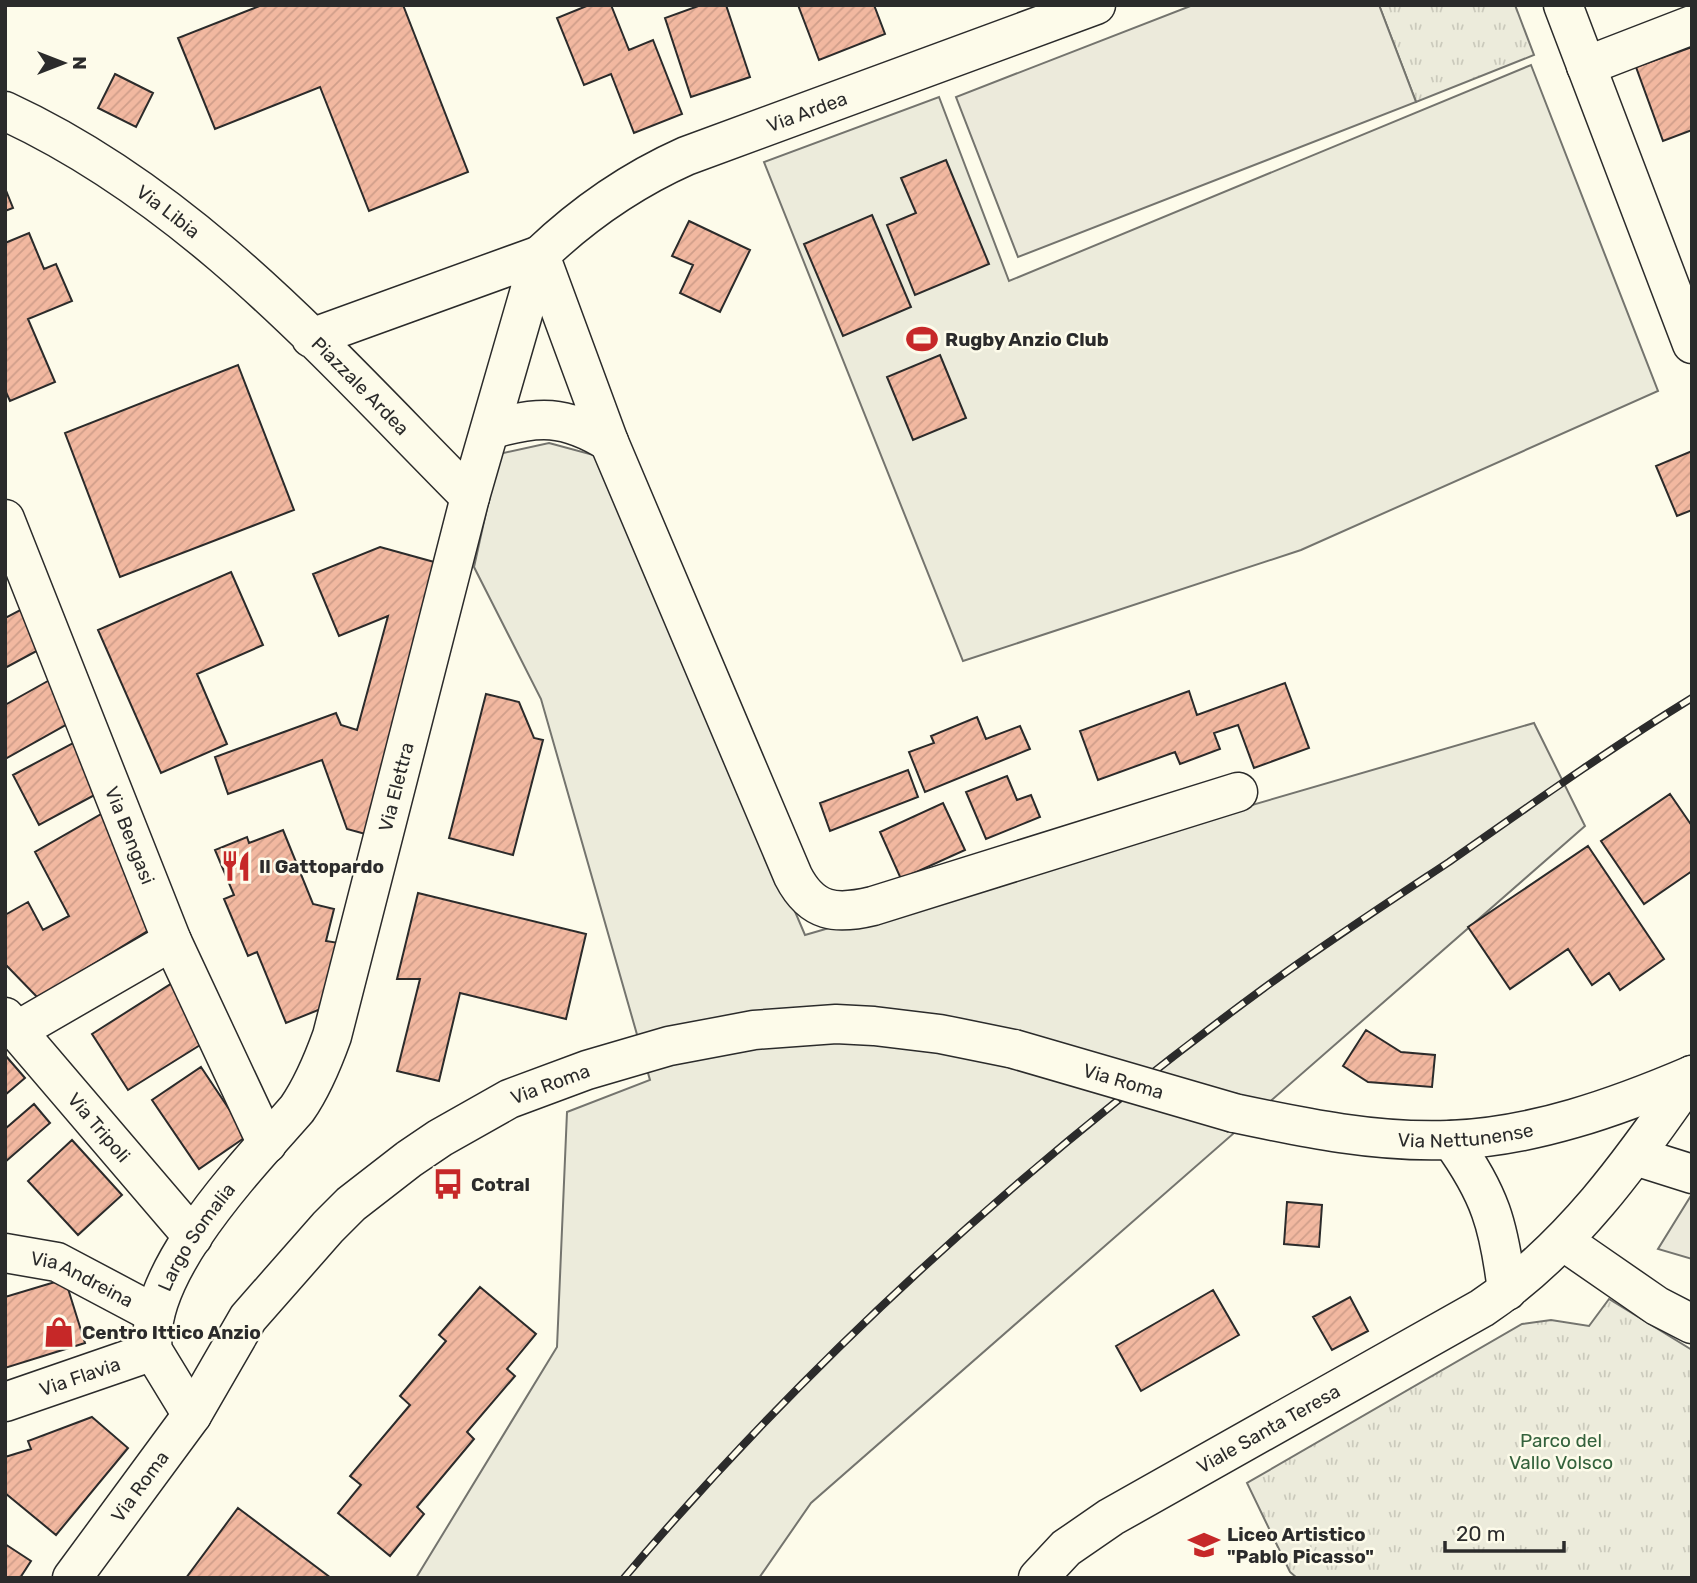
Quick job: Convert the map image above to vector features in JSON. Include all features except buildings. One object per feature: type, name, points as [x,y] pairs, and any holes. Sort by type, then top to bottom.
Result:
[{"type":"street","name":"Via Ardea","points":[[540,255],[588,211],[664,165],[1096,5]]},
{"type":"street","points":[[1563,5],[1692,344]]},
{"type":"street","points":[[1586,66],[1692,25]]},
{"type":"street","name":"Via Libia","points":[[5,111],[86,153],[155,200],[212,244],[311,338]]},
{"type":"street","name":"Piazzale Ardea","points":[[470,497],[311,338],[540,255]]},
{"type":"street","points":[[470,497],[540,255]]},
{"type":"street","points":[[540,255],[609,442],[793,876],[806,895],[826,910],[838,912],[873,906],[1238,792]]},
{"type":"street","points":[[489,430],[530,419],[561,420],[580,426],[609,442]]},
{"type":"street","name":"Via Elettra","points":[[316,1077],[332,1035],[470,497]]},
{"type":"street","name":"Via Bengasi","points":[[5,519],[172,942],[267,1144]]},
{"type":"street","points":[[12,1023],[172,942]]},
{"type":"street","name":"Via Tripoli","points":[[12,1023],[193,1237]]},
{"type":"street","name":"Via Roma","points":[[72,1578],[192,1415],[248,1318],[343,1212],[409,1159],[509,1099],[587,1070],[657,1049],[754,1030],[836,1024],[940,1034],[1014,1049],[1234,1113]]},
{"type":"street","name":"Via Nettunense","points":[[1234,1113],[1361,1136],[1451,1140],[1514,1132],[1567,1119],[1692,1075]]},
{"type":"street","name":"Viale Santa Teresa","points":[[1038,1578],[1066,1548],[1111,1517],[1482,1308],[1507,1291],[1563,1241],[1635,1156],[1692,1075]]},
{"type":"street","name":"Largo Somalia","points":[[154,1332],[171,1274],[193,1237],[298,1109],[316,1077]]},
{"type":"street","points":[[1451,1140],[1489,1202],[1500,1240],[1507,1291]]},
{"type":"street","points":[[1635,1156],[1692,1174]]},
{"type":"street","points":[[1563,1241],[1657,1306],[1692,1324]]},
{"type":"street","name":"Via Andreina","points":[[5,1253],[57,1262],[154,1332]]},
{"type":"street","points":[[154,1332],[192,1415]]},
{"type":"street","name":"Via Flavia","points":[[5,1402],[154,1332]]},
{"type":"green space","points":[[1379,5],[1515,5],[1534,55],[1416,102]]},
{"type":"green space","points":[[1531,65],[1658,391],[1301,550],[963,661],[764,162],[939,97],[1009,281]]},
{"type":"green space","points":[[549,443],[601,457],[805,935],[1534,723],[1585,826],[811,1503],[759,1578],[416,1578],[557,1347],[567,1112],[650,1080],[541,699],[474,567],[499,454]]},
{"type":"green space","name":"Parco del Vallo Volsco","points":[[1609,1299],[1692,1350],[1692,1578],[1297,1578],[1290,1572],[1247,1483],[1522,1324],[1551,1320],[1589,1326]]},
{"type":"shaded area","points":[[1193,5],[1379,5],[1416,102],[1018,257],[956,97]]},
{"type":"shaded area","points":[[1692,1194],[1692,1259],[1658,1249]]},
{"type":"railway","points":[[624,1578],[770,1416],[847,1339],[1008,1192],[1092,1122],[1287,972],[1692,698]]},
{"type":"place","name":"Rugby Anzio Club","points":[[922,339]]},
{"type":"place","name":"Il Gattopardo","points":[[236,866]]},
{"type":"place","name":"Cotral","points":[[448,1184]]},
{"type":"place","name":"Centro Ittico Anzio","points":[[59,1332]]},
{"type":"place","name":"Liceo Artistico \"Pablo Picasso\"","points":[[1204,1545]]}]
